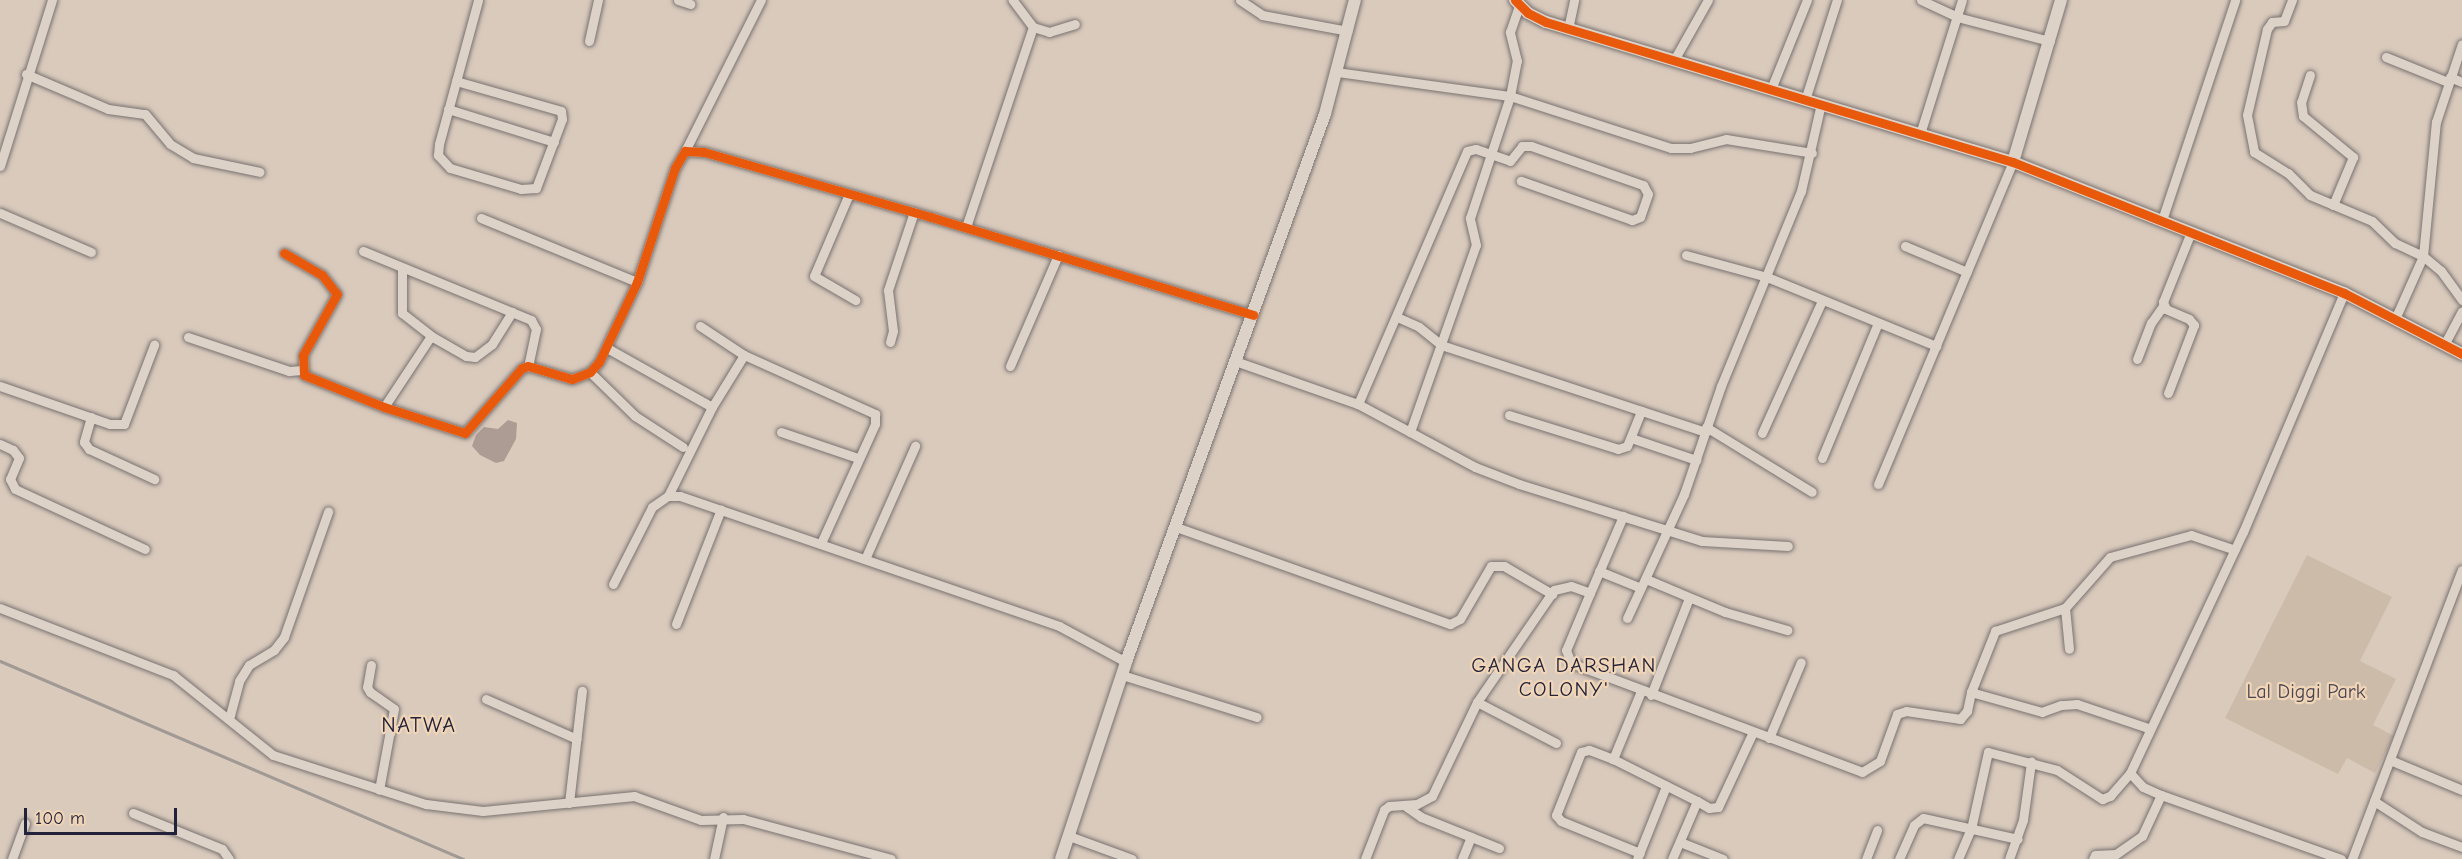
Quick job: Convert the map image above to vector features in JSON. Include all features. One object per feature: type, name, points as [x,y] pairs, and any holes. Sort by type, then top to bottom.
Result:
[{"type":"street","points":[[0,166],[26,74],[52,0]]},
{"type":"street","points":[[456,81],[561,111],[554,142],[536,188],[521,189],[450,168],[438,155],[448,109],[478,0]]},
{"type":"street","points":[[589,41],[598,0]]},
{"type":"street","points":[[678,0],[690,4]]},
{"type":"street","points":[[528,366],[572,379],[590,372],[607,348],[637,282],[675,168],[761,0]]},
{"type":"street","points":[[1013,0],[1033,27],[1049,32],[1076,24]]},
{"type":"street","points":[[1240,0],[1262,15],[1348,32]]},
{"type":"street","points":[[1061,859],[1124,669],[1253,315],[1337,72],[1354,0]]},
{"type":"street","points":[[1568,29],[1574,0]]},
{"type":"street","points":[[1674,60],[1708,0]]},
{"type":"street","points":[[1771,89],[1807,0]]},
{"type":"street","points":[[1805,99],[1837,0]]},
{"type":"street","points":[[1921,0],[1957,16],[2050,41]]},
{"type":"street","points":[[1920,134],[1962,0]]},
{"type":"street","points":[[1878,484],[2013,162],[2061,0]]},
{"type":"street","points":[[2162,220],[2235,0]]},
{"type":"street","points":[[2292,0],[2284,21],[2272,22],[2267,29],[2246,127],[2254,152],[2288,173],[2310,195],[2372,221],[2395,243],[2423,256],[2441,271],[2462,300]]},
{"type":"street","points":[[1410,432],[1476,245],[1470,218],[1510,96],[1517,61],[1510,32],[1517,3],[1546,22],[2013,162],[2344,293],[2462,354]]},
{"type":"street","points":[[966,227],[1033,27]]},
{"type":"street","points":[[2395,319],[2423,256],[2436,122],[2462,44]]},
{"type":"street","points":[[2386,57],[2449,80],[2462,82]]},
{"type":"street","points":[[1337,72],[1510,96],[1671,148],[1690,148],[1726,139],[1812,153]]},
{"type":"street","points":[[26,74],[108,110],[145,114],[170,144],[192,158],[260,172]]},
{"type":"street","points":[[2310,75],[2301,102],[2303,116],[2353,157],[2333,205]]},
{"type":"street","points":[[1628,618],[1668,530],[1767,278],[1812,153],[1821,104]]},
{"type":"street","points":[[448,109],[554,142]]},
{"type":"street","points":[[1358,404],[1397,317],[1464,155],[1476,148],[1510,161],[1522,146],[1531,146],[1643,185],[1648,194],[1640,217],[1632,220],[1521,182]]},
{"type":"street","points":[[685,151],[704,152],[966,227],[1253,315]]},
{"type":"street","points":[[849,194],[814,276],[855,300]]},
{"type":"street","points":[[890,342],[893,331],[888,290],[914,212]]},
{"type":"street","points":[[0,213],[91,252]]},
{"type":"street","points":[[482,218],[637,282]]},
{"type":"street","points":[[2137,359],[2151,323],[2163,306],[2191,232]]},
{"type":"street","points":[[1905,246],[1967,272]]},
{"type":"street","points":[[284,254],[322,275],[337,294],[303,355],[302,370],[309,378],[384,407],[465,433],[508,380],[528,366],[535,324],[512,312],[363,251]]},
{"type":"street","points":[[1010,366],[1058,255]]},
{"type":"street","points":[[1686,255],[1767,278],[1936,346]]},
{"type":"street","points":[[402,268],[402,314],[431,336],[475,357],[501,333],[512,312]]},
{"type":"street","points":[[1958,859],[1971,829],[1984,754],[1993,751],[2057,770],[2102,799],[2110,796],[2130,773],[2148,728],[2235,550],[2344,293]]},
{"type":"street","points":[[1762,433],[1822,301]]},
{"type":"street","points":[[2163,306],[2194,325],[2169,393]]},
{"type":"street","points":[[2444,345],[2462,311]]},
{"type":"street","points":[[1397,317],[1419,327],[1441,345],[1641,411],[1706,429],[1812,492]]},
{"type":"street","points":[[1822,458],[1878,323]]},
{"type":"street","points":[[700,326],[744,355],[875,414],[875,424],[821,543]]},
{"type":"street","points":[[384,407],[431,336]]},
{"type":"street","points":[[188,337],[289,371],[302,370]]},
{"type":"street","points":[[0,386],[91,417],[124,424],[154,345]]},
{"type":"street","points":[[607,348],[712,407]]},
{"type":"street","points":[[613,584],[646,516],[668,496],[712,407],[744,355]]},
{"type":"street","points":[[1235,361],[1358,404],[1498,477],[1714,543],[1788,546]]},
{"type":"street","points":[[590,372],[635,417],[683,447]]},
{"type":"street","points":[[1509,415],[1618,449],[1627,446],[1641,411]]},
{"type":"street","points":[[91,417],[84,442],[88,449],[154,479]]},
{"type":"street","points":[[781,432],[858,458]]},
{"type":"street","points":[[1630,438],[1696,460]]},
{"type":"street","points":[[0,444],[17,453],[10,479],[15,489],[145,549]]},
{"type":"street","points":[[865,559],[915,446]]},
{"type":"street","points":[[668,496],[721,509],[1059,626],[1124,669],[1257,717]]},
{"type":"street","points":[[676,624],[721,509]]},
{"type":"street","points":[[229,719],[239,681],[249,665],[274,650],[284,637],[328,512]]},
{"type":"street","points":[[1623,516],[1565,655],[1571,663],[1769,738],[1869,771],[1880,761],[1897,714],[1906,711],[1960,719],[1967,711],[1971,692],[1995,631],[2065,608],[2077,598],[2102,564],[2119,554],[2191,535],[2235,550]]},
{"type":"street","points":[[1176,527],[1450,624],[1460,619],[1491,566],[1504,566],[1552,594]]},
{"type":"street","points":[[2352,859],[2462,570]]},
{"type":"street","points":[[1599,571],[1787,630]]},
{"type":"street","points":[[1365,859],[1384,810],[1417,804],[1432,796],[1478,702],[1552,594],[1566,586],[1590,593]]},
{"type":"street","points":[[1612,759],[1646,693],[1689,598]]},
{"type":"street","points":[[0,608],[163,670],[194,688],[273,755],[379,790],[453,810],[503,810],[634,796],[700,820],[743,819],[891,859]]},
{"type":"street","points":[[2065,608],[2069,649]]},
{"type":"street","points":[[1769,738],[1801,662]]},
{"type":"street","points":[[371,665],[367,687],[370,692],[394,710],[379,790]]},
{"type":"street","points":[[569,803],[582,691]]},
{"type":"street","points":[[1971,692],[2042,712],[2061,705],[2077,704],[2148,728]]},
{"type":"street","points":[[486,699],[577,739]]},
{"type":"street","points":[[1478,702],[1556,743]]},
{"type":"street","points":[[1666,786],[1638,856],[1562,821],[1556,815],[1581,752],[1589,750],[1612,759],[1697,801],[1709,808],[1718,807],[1753,732]]},
{"type":"street","points":[[2390,760],[2462,790]]},
{"type":"street","points":[[2009,859],[2018,839],[2031,762]]},
{"type":"street","points":[[2130,773],[2143,787],[2161,795],[2326,856],[2341,859]]},
{"type":"street","points":[[2092,859],[2096,855],[2116,854],[2142,836],[2161,795]]},
{"type":"street","points":[[1672,859],[1697,801]]},
{"type":"street","points":[[2374,801],[2422,832],[2462,847]]},
{"type":"street","points":[[1404,805],[1421,818],[1500,848]]},
{"type":"street","points":[[133,813],[222,849],[229,859]]},
{"type":"street","points":[[714,859],[723,818]]},
{"type":"street","points":[[1899,859],[1914,825],[1923,818],[2018,839]]},
{"type":"street","points":[[12,859],[25,823]]},
{"type":"street","points":[[1866,859],[1877,830]]},
{"type":"street","points":[[1069,836],[1132,859]]},
{"type":"street","points":[[1462,859],[1471,837]]},
{"type":"street","points":[[1680,842],[1723,859]]},
{"type":"green space","name":"Lal Diggi Park","points":[[2307,555],[2392,597],[2360,661],[2396,679],[2373,725],[2394,736],[2375,773],[2347,758],[2338,774],[2225,718]]},
{"type":"shaded area","points":[[508,420],[517,423],[516,439],[504,461],[496,463],[480,455],[472,446],[476,435],[484,427],[498,429]]},
{"type":"railway","points":[[0,661],[463,859]]},
{"type":"cycle path","points":[[1515,0],[1528,13],[1546,22],[2013,162],[2344,293],[2462,354]]},
{"type":"cycle path","points":[[284,253],[322,275],[337,294],[303,355],[304,375],[384,407],[465,433],[522,368],[528,366],[572,379],[590,372],[599,362],[637,282],[675,168],[685,151],[704,152],[931,217],[1253,315]]},
{"type":"district","name":"GANGA DARSHAN COLONY'","points":[[1564,677]]},
{"type":"district","name":"NATWA","points":[[419,726]]}]
